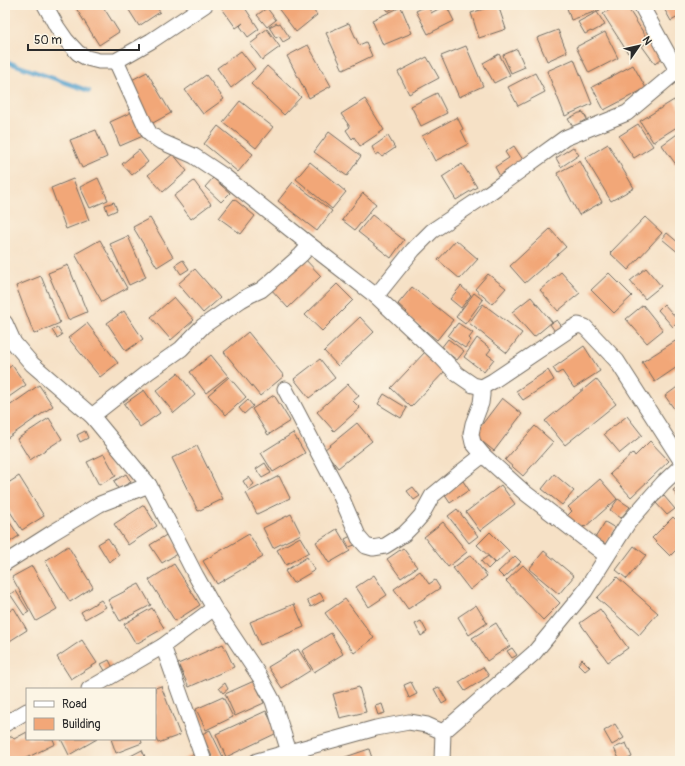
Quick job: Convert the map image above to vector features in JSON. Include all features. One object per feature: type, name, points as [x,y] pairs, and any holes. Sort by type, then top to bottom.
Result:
[{"type":"street","points":[[45,5],[57,27],[78,53],[87,58],[99,61],[116,61],[151,41],[205,5]]},
{"type":"street","points":[[376,296],[413,250],[432,231],[489,193],[565,138],[627,113],[678,73],[641,5]]},
{"type":"street","points":[[116,61],[150,134],[160,141],[194,156],[224,176],[376,296],[457,374],[473,385],[482,387],[569,330],[578,325],[585,327],[617,361],[680,459]]},
{"type":"street","points":[[92,416],[148,372],[181,349],[202,326],[240,300],[267,285],[310,245]]},
{"type":"street","points":[[5,323],[9,346],[92,416],[149,485],[214,608],[260,677],[273,701],[289,752]]},
{"type":"street","points":[[482,387],[481,403],[472,424],[470,434],[473,442],[483,455],[524,492],[607,556]]},
{"type":"street","points":[[285,389],[339,492],[359,538],[366,546],[373,548],[385,546],[404,534],[413,526],[432,496],[483,455]]},
{"type":"street","points":[[442,761],[443,732],[534,653],[585,591],[628,523],[662,483],[680,467]]},
{"type":"street","points":[[5,563],[100,504],[149,485]]},
{"type":"street","points":[[91,688],[163,646],[214,608]]},
{"type":"street","points":[[163,646],[204,761]]},
{"type":"street","points":[[5,724],[26,712]]},
{"type":"street","points":[[257,761],[376,728],[409,722],[427,725],[443,732]]},
{"type":"building","points":[[74,5],[102,5],[119,32],[99,45]]},
{"type":"building","points":[[131,5],[155,5],[160,12],[139,26],[127,7]]},
{"type":"building","points":[[224,5],[249,5],[245,8],[259,29],[248,37],[240,26],[243,23],[236,28],[221,7]]},
{"type":"building","points":[[280,5],[309,5],[317,15],[296,32],[277,7]]},
{"type":"building","points":[[384,5],[399,5],[388,11]]},
{"type":"building","points":[[428,5],[431,13],[446,5],[454,21],[428,34],[416,11]]},
{"type":"building","points":[[498,5],[506,29],[479,38],[471,13]]},
{"type":"building","points":[[566,5],[598,5],[600,10],[571,20]]},
{"type":"building","points":[[617,5],[626,5],[648,40],[628,53],[603,14]]},
{"type":"building","points":[[662,5],[680,5],[680,16],[671,21]]},
{"type":"building","points":[[401,7],[412,33],[383,45],[372,20]]},
{"type":"building","points":[[267,8],[276,20],[267,27],[257,15]]},
{"type":"building","points":[[597,12],[605,25],[585,34],[578,22]]},
{"type":"building","points":[[280,23],[290,38],[283,42],[279,36],[276,38],[269,27]]},
{"type":"building","points":[[349,23],[359,45],[366,42],[372,56],[343,70],[326,33]]},
{"type":"building","points":[[267,29],[280,47],[262,60],[250,44],[258,38],[257,36]]},
{"type":"building","points":[[558,30],[567,52],[547,61],[537,38]]},
{"type":"building","points":[[605,32],[618,58],[589,73],[576,47]]},
{"type":"building","points":[[651,40],[663,57],[655,64],[642,46]]},
{"type":"building","points":[[308,45],[331,86],[309,98],[287,56]]},
{"type":"building","points":[[466,46],[483,86],[459,97],[441,56]]},
{"type":"building","points":[[517,49],[525,67],[511,73],[503,55]]},
{"type":"building","points":[[241,51],[255,69],[231,88],[217,68]]},
{"type":"building","points":[[499,54],[510,75],[494,83],[483,63]]},
{"type":"building","points":[[427,57],[439,78],[409,94],[398,72]]},
{"type":"building","points":[[574,59],[592,104],[565,116],[547,71]]},
{"type":"building","points":[[633,65],[646,88],[604,110],[592,87]]},
{"type":"building","points":[[267,66],[301,97],[284,115],[251,84]]},
{"type":"building","points":[[147,72],[171,113],[151,124],[128,82]]},
{"type":"building","points":[[535,73],[545,92],[518,106],[508,87]]},
{"type":"building","points":[[206,75],[224,99],[203,114],[185,90]]},
{"type":"building","points":[[437,93],[447,113],[421,126],[411,106]]},
{"type":"building","points":[[365,99],[384,130],[360,146],[354,137],[352,139],[346,130],[350,127],[341,114]]},
{"type":"building","points":[[674,100],[680,110],[680,125],[653,142],[640,121]]},
{"type":"building","points":[[240,101],[273,127],[256,148],[223,122]]},
{"type":"building","points":[[132,112],[143,136],[120,146],[110,122]]},
{"type":"building","points":[[583,112],[587,119],[573,127],[568,119]]},
{"type":"building","points":[[457,117],[463,129],[461,130],[468,144],[435,161],[422,136]]},
{"type":"building","points":[[638,124],[653,146],[634,158],[619,136]]},
{"type":"building","points":[[218,126],[253,154],[238,172],[204,144]]},
{"type":"building","points":[[96,130],[107,157],[82,168],[70,140]]},
{"type":"building","points":[[329,132],[361,156],[347,176],[314,152]]},
{"type":"building","points":[[680,132],[680,164],[677,166],[662,145]]},
{"type":"building","points":[[388,136],[395,148],[382,157],[379,153],[376,155],[372,147]]},
{"type":"building","points":[[608,144],[634,188],[611,201],[585,158]]},
{"type":"building","points":[[514,146],[525,163],[501,178],[495,167],[509,158],[505,152]]},
{"type":"building","points":[[573,147],[579,155],[561,167],[556,158]]},
{"type":"building","points":[[139,150],[148,162],[132,175],[122,164]]},
{"type":"building","points":[[173,154],[187,171],[163,192],[148,175]]},
{"type":"building","points":[[580,161],[602,202],[579,215],[557,173]]},
{"type":"building","points":[[310,162],[346,192],[332,209],[296,179]]},
{"type":"building","points":[[462,164],[477,187],[456,200],[442,177]]},
{"type":"building","points":[[98,178],[108,200],[90,208],[80,187]]},
{"type":"building","points":[[213,178],[230,193],[221,202],[205,187]]},
{"type":"building","points":[[73,179],[89,220],[66,229],[51,188]]},
{"type":"building","points":[[194,181],[211,204],[191,219],[174,196]]},
{"type":"building","points":[[293,182],[332,211],[317,231],[278,201]]},
{"type":"building","points":[[363,193],[376,204],[355,230],[342,220]]},
{"type":"building","points":[[234,199],[255,216],[241,234],[219,218]]},
{"type":"building","points":[[114,202],[117,210],[108,214],[105,205]]},
{"type":"building","points":[[372,215],[404,240],[391,258],[358,232]]},
{"type":"building","points":[[645,217],[662,233],[628,270],[610,253]]},
{"type":"building","points":[[150,218],[173,257],[157,267],[133,227]]},
{"type":"building","points":[[550,229],[566,247],[525,283],[510,266]]},
{"type":"building","points":[[667,233],[680,244],[680,254],[662,239]]},
{"type":"building","points":[[128,236],[146,277],[129,285],[110,244]]},
{"type":"building","points":[[100,240],[127,288],[102,302],[75,254]]},
{"type":"building","points":[[456,240],[478,259],[460,279],[438,260]]},
{"type":"building","points":[[303,257],[321,276],[288,308],[270,288]]},
{"type":"building","points":[[183,260],[189,269],[181,274],[175,265]]},
{"type":"building","points":[[68,265],[87,312],[68,320],[48,273]]},
{"type":"building","points":[[646,268],[661,286],[645,299],[630,281]]},
{"type":"building","points":[[195,269],[220,298],[203,313],[178,284]]},
{"type":"building","points":[[561,272],[580,293],[558,311],[540,290]]},
{"type":"building","points":[[609,273],[632,296],[614,313],[591,290]]},
{"type":"building","points":[[488,274],[506,288],[492,304],[475,289]]},
{"type":"building","points":[[41,276],[60,323],[34,334],[16,286]]},
{"type":"building","points":[[337,284],[353,300],[322,331],[305,315]]},
{"type":"building","points":[[461,286],[471,295],[461,308],[450,299]]},
{"type":"building","points":[[412,287],[453,320],[437,340],[405,314],[407,312],[398,304]]},
{"type":"building","points":[[474,293],[483,300],[465,324],[456,317]]},
{"type":"building","points":[[174,297],[194,320],[171,340],[151,317]]},
{"type":"building","points":[[531,297],[552,322],[534,337],[512,312]]},
{"type":"building","points":[[483,304],[522,333],[507,353],[469,323]]},
{"type":"building","points":[[664,304],[679,321],[673,327],[658,310]]},
{"type":"building","points":[[643,305],[663,330],[647,343],[626,319]]},
{"type":"building","points":[[124,311],[143,339],[126,351],[107,323]]},
{"type":"building","points":[[360,317],[374,332],[338,366],[324,351]]},
{"type":"building","points":[[557,320],[563,328],[556,333],[550,324]]},
{"type":"building","points":[[87,323],[118,363],[100,377],[68,338]]},
{"type":"building","points":[[458,323],[473,333],[469,338],[471,340],[465,348],[448,336]]},
{"type":"building","points":[[57,327],[62,335],[57,338],[52,330]]},
{"type":"building","points":[[248,332],[284,376],[260,396],[224,352]]},
{"type":"building","points":[[477,338],[491,349],[487,354],[494,359],[484,372],[464,357]]},
{"type":"building","points":[[680,338],[680,365],[655,382],[642,362]]},
{"type":"building","points":[[448,339],[464,351],[457,360],[441,348]]},
{"type":"building","points":[[584,346],[600,371],[574,388],[562,371],[557,374],[553,368]]},
{"type":"building","points":[[426,351],[446,370],[411,407],[391,388]]},
{"type":"building","points":[[211,355],[228,376],[206,393],[190,372]]},
{"type":"building","points":[[320,359],[335,378],[309,398],[294,379]]},
{"type":"building","points":[[12,365],[26,385],[6,399],[5,371]]},
{"type":"building","points":[[548,370],[554,380],[523,400],[516,391]]},
{"type":"building","points":[[178,373],[195,395],[174,413],[156,391]]},
{"type":"building","points":[[229,377],[246,397],[226,415],[208,395]]},
{"type":"building","points":[[596,379],[616,404],[565,445],[545,421]]},
{"type":"building","points":[[348,384],[359,396],[353,401],[360,408],[334,431],[317,412]]},
{"type":"building","points":[[39,385],[53,406],[6,439],[5,409]]},
{"type":"building","points":[[680,385],[680,417],[665,396]]},
{"type":"building","points":[[144,390],[160,413],[140,427],[124,404]]},
{"type":"building","points":[[384,394],[407,408],[401,418],[378,404]]},
{"type":"building","points":[[274,395],[290,421],[268,435],[252,409]]},
{"type":"building","points":[[502,398],[522,414],[494,451],[474,435]]},
{"type":"building","points":[[248,400],[253,406],[244,414],[239,408]]},
{"type":"building","points":[[627,416],[642,435],[620,453],[604,434]]},
{"type":"building","points":[[49,418],[62,439],[30,460],[17,439]]},
{"type":"building","points":[[357,423],[372,441],[338,468],[324,450]]},
{"type":"building","points":[[535,426],[553,442],[523,476],[505,460]]},
{"type":"building","points":[[85,431],[88,438],[80,442],[77,435]]},
{"type":"building","points":[[293,433],[305,453],[273,472],[261,453]]},
{"type":"building","points":[[650,441],[669,461],[631,497],[610,474],[633,453],[635,456]]},
{"type":"building","points":[[197,446],[223,499],[198,511],[172,458]]},
{"type":"building","points":[[104,454],[116,476],[99,485],[87,462]]},
{"type":"building","points":[[265,463],[271,473],[262,478],[256,469]]},
{"type":"building","points":[[126,474],[131,482],[118,489],[114,481]]},
{"type":"building","points":[[554,474],[574,491],[562,505],[542,489]]},
{"type":"building","points":[[19,476],[44,516],[22,530],[5,504],[5,485]]},
{"type":"building","points":[[279,476],[290,498],[257,514],[246,493]]},
{"type":"building","points":[[249,477],[254,484],[248,489],[243,481]]},
{"type":"building","points":[[600,479],[617,499],[581,529],[574,521],[572,523],[566,517],[572,511],[568,507]]},
{"type":"building","points":[[463,481],[469,490],[450,503],[444,494]]},
{"type":"building","points":[[501,485],[515,504],[480,531],[466,512]]},
{"type":"building","points":[[680,485],[680,496],[678,497],[673,490]]},
{"type":"building","points":[[413,487],[420,496],[414,500],[407,491]]},
{"type":"building","points":[[664,496],[675,509],[667,515],[656,503]]},
{"type":"building","points":[[618,499],[630,507],[621,518],[610,510]]},
{"type":"building","points":[[144,505],[157,526],[128,545],[114,524]]},
{"type":"building","points":[[457,509],[478,536],[469,543],[448,516]]},
{"type":"building","points":[[291,514],[301,534],[273,548],[263,528]]},
{"type":"building","points":[[5,515],[19,536],[5,545]]},
{"type":"building","points":[[673,517],[680,524],[680,546],[670,556],[652,538]]},
{"type":"building","points":[[443,522],[467,552],[448,567],[424,537]]},
{"type":"building","points":[[605,522],[615,528],[606,544],[595,538]]},
{"type":"building","points":[[337,529],[350,551],[329,563],[316,542]]},
{"type":"building","points":[[490,532],[509,551],[496,563],[477,545]]},
{"type":"building","points":[[168,534],[180,552],[162,563],[150,545]]},
{"type":"building","points":[[249,534],[263,557],[217,584],[203,561]]},
{"type":"building","points":[[351,536],[355,545],[349,547],[345,539]]},
{"type":"building","points":[[300,537],[309,552],[286,565],[277,550]]},
{"type":"building","points":[[108,538],[119,555],[109,562],[98,544]]},
{"type":"building","points":[[68,546],[93,587],[70,602],[45,561]]},
{"type":"building","points":[[634,546],[646,555],[627,579],[616,570]]},
{"type":"building","points":[[403,548],[417,567],[401,578],[387,559]]},
{"type":"building","points":[[544,551],[574,576],[559,594],[529,569]]},
{"type":"building","points":[[471,555],[487,576],[470,590],[453,568]]},
{"type":"building","points":[[488,556],[494,563],[488,569],[481,561]]},
{"type":"building","points":[[515,556],[521,562],[504,578],[498,572]]},
{"type":"building","points":[[307,557],[315,570],[293,583],[285,571]]},
{"type":"building","points":[[174,564],[200,605],[175,621],[149,580]]},
{"type":"building","points":[[523,565],[560,603],[543,620],[506,581]]},
{"type":"building","points":[[32,566],[57,609],[36,621],[12,577]]},
{"type":"building","points":[[420,571],[429,584],[435,580],[440,588],[408,609],[394,589]]},
{"type":"building","points":[[374,575],[387,595],[369,607],[356,587]]},
{"type":"building","points":[[617,577],[658,613],[639,635],[597,598]]},
{"type":"building","points":[[139,584],[151,605],[120,621],[108,600]]},
{"type":"building","points":[[16,591],[29,612],[24,615],[10,594]]},
{"type":"building","points":[[320,593],[324,600],[311,607],[307,600]]},
{"type":"building","points":[[345,599],[374,638],[354,653],[325,613]]},
{"type":"building","points":[[101,600],[106,607],[85,619],[81,612]]},
{"type":"building","points":[[294,604],[304,627],[260,645],[250,622]]},
{"type":"building","points":[[476,605],[487,623],[469,635],[458,617]]},
{"type":"building","points":[[14,608],[27,630],[5,644],[5,614]]},
{"type":"building","points":[[152,608],[164,628],[136,644],[124,624]]},
{"type":"building","points":[[600,609],[628,648],[608,662],[580,623]]},
{"type":"building","points":[[421,621],[427,632],[421,636],[415,624]]},
{"type":"building","points":[[496,623],[510,646],[487,661],[472,638]]},
{"type":"building","points":[[331,633],[343,654],[314,672],[302,651]]},
{"type":"building","points":[[82,640],[97,663],[71,679],[57,657]]},
{"type":"building","points":[[223,644],[234,667],[189,687],[178,664]]},
{"type":"building","points":[[512,648],[517,655],[512,658],[507,651]]},
{"type":"building","points":[[298,649],[311,670],[282,688],[268,667]]},
{"type":"building","points":[[582,659],[590,667],[585,671],[578,664]]},
{"type":"building","points":[[109,660],[114,670],[107,674],[101,664]]},
{"type":"building","points":[[483,667],[489,676],[465,691],[459,682]]},
{"type":"building","points":[[254,681],[264,703],[235,716],[225,694]]},
{"type":"building","points":[[411,682],[417,694],[409,698],[404,685]]},
{"type":"building","points":[[225,683],[228,689],[223,693],[219,688]]},
{"type":"building","points":[[161,686],[180,735],[158,743],[156,739],[155,688]]},
{"type":"building","points":[[359,687],[366,712],[340,718],[333,694]]},
{"type":"building","points":[[439,687],[447,701],[442,704],[434,689]]},
{"type":"building","points":[[223,697],[233,717],[206,730],[196,709]]},
{"type":"building","points":[[382,704],[385,713],[378,715],[375,706]]},
{"type":"building","points":[[266,711],[277,733],[226,757],[216,734]]},
{"type":"building","points":[[615,724],[624,738],[612,745],[604,731]]},
{"type":"building","points":[[210,730],[223,757],[214,761],[202,734]]},
{"type":"building","points":[[26,733],[26,740],[53,740],[55,744],[20,761],[9,761],[5,753],[5,740],[12,736],[14,739]]},
{"type":"building","points":[[62,740],[95,740],[69,755]]},
{"type":"building","points":[[111,740],[141,740],[142,743],[116,753]]},
{"type":"building","points":[[626,743],[632,757],[620,761],[614,748]]},
{"type":"building","points":[[369,749],[373,761],[334,761]]},
{"type":"building","points":[[142,750],[147,761],[121,761]]},
{"type":"building","points":[[194,754],[197,761],[179,761]]},
{"type":"waterway","points":[[5,61],[89,91]]}]
